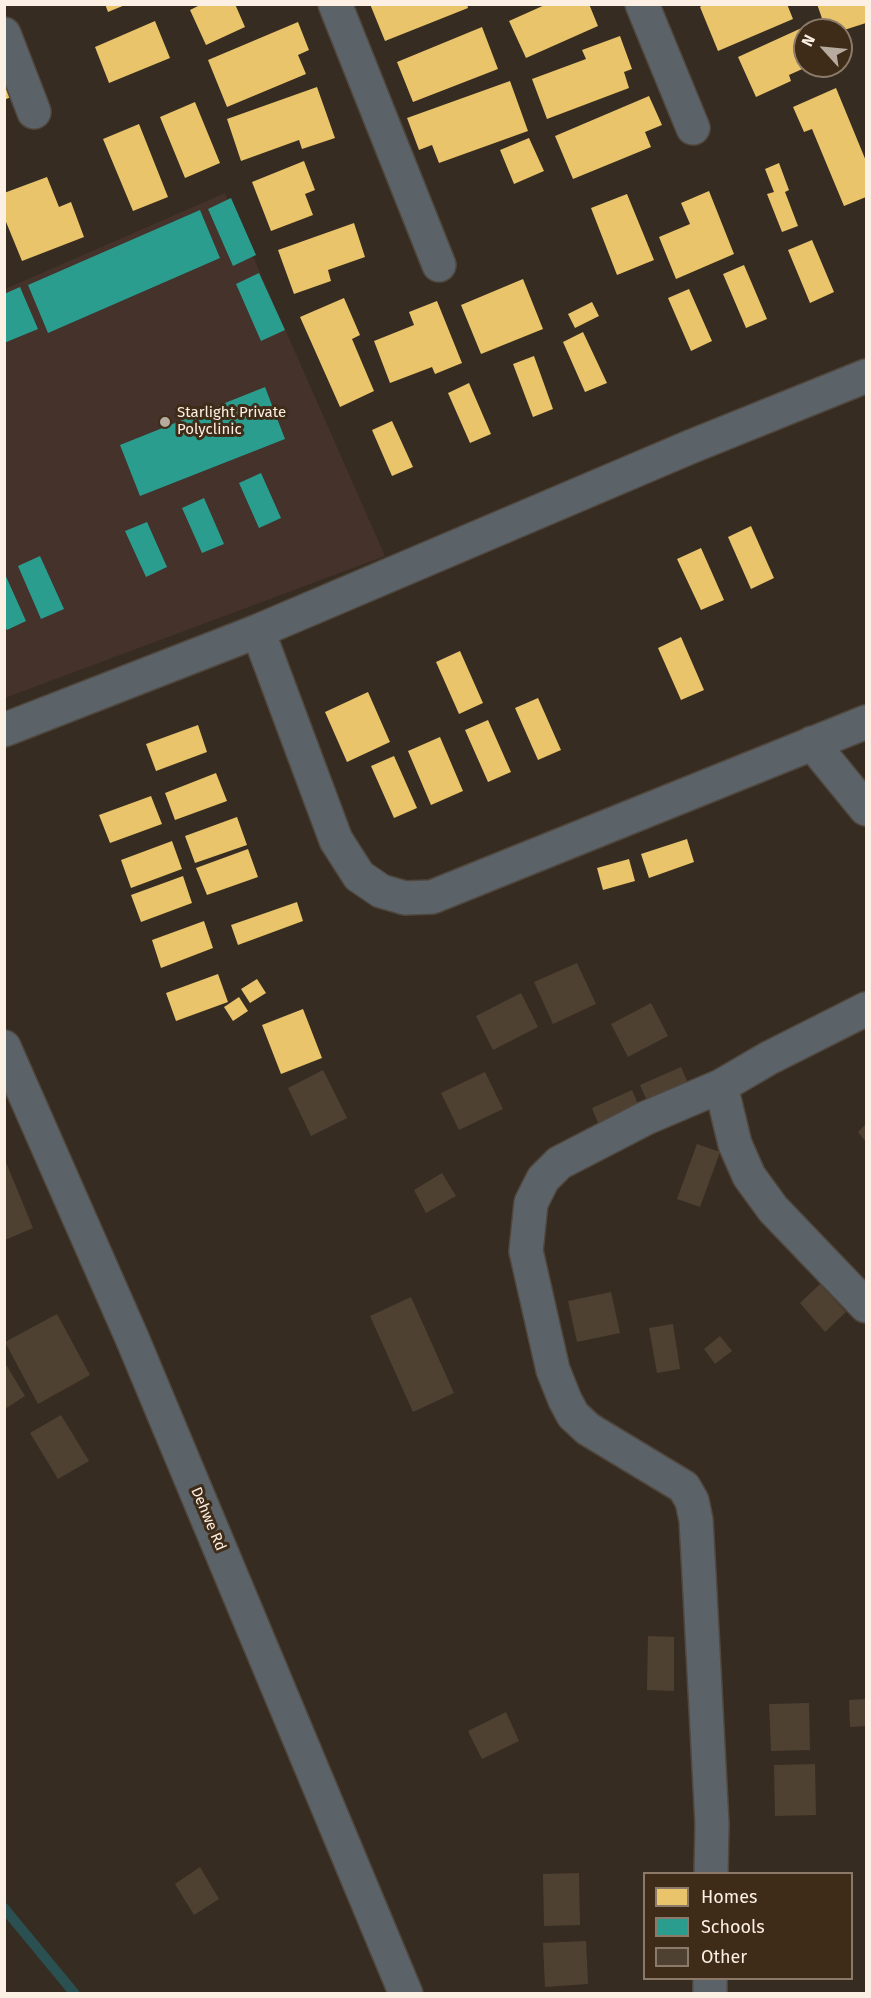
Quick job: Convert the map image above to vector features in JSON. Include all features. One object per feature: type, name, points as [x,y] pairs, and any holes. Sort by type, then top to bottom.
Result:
[{"type":"street","points":[[334,4],[439,265]]},
{"type":"street","points":[[642,4],[693,128]]},
{"type":"street","points":[[4,34],[34,112]]},
{"type":"street","points":[[4,730],[258,631],[690,447],[867,376]]},
{"type":"street","points":[[258,631],[336,840],[359,876],[381,891],[405,898],[432,897],[867,722]]},
{"type":"street","points":[[812,743],[867,808]]},
{"type":"street","points":[[711,1872],[712,1824],[696,1520],[692,1501],[684,1487],[588,1429],[573,1414],[553,1370],[526,1251],[531,1203],[543,1179],[559,1163],[646,1118],[721,1086],[769,1058],[867,1009]]},
{"type":"street","name":"Dehwe Rd","points":[[4,1047],[132,1338],[406,1994]]},
{"type":"street","points":[[721,1086],[735,1144],[749,1176],[773,1209],[867,1305]]},
{"type":"shaded area","name":"Starlight Private Polyclinic","points":[[225,193],[385,556],[5,698],[5,289]]},
{"type":"building: Homes","points":[[105,4],[125,4],[125,5],[108,12]]},
{"type":"building: Homes","points":[[202,4],[235,4],[245,27],[206,45],[190,10]]},
{"type":"building: Homes","points":[[370,4],[467,4],[468,8],[385,41]]},
{"type":"building: Homes","points":[[547,4],[589,4],[598,26],[526,58],[509,21]]},
{"type":"building: Homes","points":[[704,4],[787,4],[793,19],[718,51],[700,7]]},
{"type":"building: Homes","points":[[817,4],[866,4],[866,23],[853,27],[853,18],[822,18]]},
{"type":"building: Homes","points":[[155,21],[170,58],[109,83],[95,47]]},
{"type":"building: Homes","points":[[298,22],[309,50],[298,55],[306,74],[227,107],[208,60]]},
{"type":"building: Homes","points":[[482,27],[498,69],[413,102],[397,62]]},
{"type":"building: Homes","points":[[793,32],[793,73],[789,75],[791,81],[756,97],[738,57]]},
{"type":"building: Homes","points":[[620,36],[632,69],[624,72],[629,88],[547,119],[532,79],[586,59],[582,50]]},
{"type":"building: Homes","points":[[510,81],[528,131],[439,163],[432,145],[419,150],[407,118]]},
{"type":"building: Homes","points":[[4,82],[11,97],[4,100]]},
{"type":"building: Homes","points":[[317,87],[335,138],[302,149],[299,140],[241,161],[227,119]]},
{"type":"building: Homes","points":[[836,88],[866,161],[866,197],[844,206],[812,129],[804,132],[793,107]]},
{"type":"building: Homes","points":[[649,96],[662,125],[645,132],[651,147],[573,179],[555,136]]},
{"type":"building: Homes","points":[[195,102],[220,163],[185,178],[160,117]]},
{"type":"building: Homes","points":[[139,124],[168,197],[133,211],[103,139]]},
{"type":"building: Homes","points":[[529,138],[544,171],[514,184],[500,150]]},
{"type":"building: Homes","points":[[304,161],[315,190],[305,194],[313,215],[271,231],[252,182]]},
{"type":"building: Homes","points":[[779,163],[789,190],[785,192],[798,226],[782,232],[767,194],[774,192],[765,169]]},
{"type":"building: Homes","points":[[47,177],[59,207],[71,202],[84,237],[22,261],[4,217],[4,193]]},
{"type":"building: Homes","points":[[709,191],[734,254],[676,279],[659,237],[690,224],[681,203]]},
{"type":"building: Homes","points":[[627,194],[654,260],[617,275],[591,208]]},
{"type":"building: Homes","points":[[354,223],[365,257],[328,270],[331,281],[294,294],[278,250]]},
{"type":"building: Homes","points":[[812,240],[834,292],[810,303],[788,250]]},
{"type":"building: Homes","points":[[744,265],[767,319],[746,328],[723,274]]},
{"type":"building: Homes","points":[[523,279],[543,329],[481,354],[461,305]]},
{"type":"building: Homes","points":[[689,289],[712,341],[691,351],[668,298]]},
{"type":"building: Homes","points":[[344,298],[360,335],[352,339],[374,391],[340,407],[300,317]]},
{"type":"building: Homes","points":[[437,301],[462,363],[435,374],[432,367],[390,383],[374,341],[414,325],[409,312]]},
{"type":"building: Homes","points":[[592,302],[599,316],[575,328],[568,314]]},
{"type":"building: Homes","points":[[583,332],[607,383],[585,392],[563,342]]},
{"type":"building: Homes","points":[[534,356],[553,409],[533,417],[513,364]]},
{"type":"building: Homes","points":[[469,383],[491,434],[470,443],[448,393]]},
{"type":"building: Homes","points":[[392,421],[413,467],[392,476],[372,430]]},
{"type":"building: Homes","points":[[751,526],[774,578],[751,589],[728,537]]},
{"type":"building: Homes","points":[[701,548],[724,600],[701,610],[677,559]]},
{"type":"building: Homes","points":[[681,637],[704,690],[681,700],[658,648]]},
{"type":"building: Homes","points":[[460,651],[483,703],[459,714],[436,662]]},
{"type":"building: Homes","points":[[368,692],[390,742],[347,762],[325,712]]},
{"type":"building: Homes","points":[[538,698],[561,750],[538,760],[515,708]]},
{"type":"building: Homes","points":[[488,720],[511,772],[488,782],[465,730]]},
{"type":"building: Homes","points":[[198,725],[207,752],[156,771],[146,744]]},
{"type":"building: Homes","points":[[440,737],[463,791],[431,805],[408,751]]},
{"type":"building: Homes","points":[[394,756],[417,808],[394,818],[371,766]]},
{"type":"building: Homes","points":[[216,773],[227,801],[175,820],[165,793]]},
{"type":"building: Homes","points":[[151,796],[162,824],[110,843],[99,815]]},
{"type":"building: Homes","points":[[237,817],[247,845],[195,863],[185,836]]},
{"type":"building: Homes","points":[[687,839],[694,862],[649,878],[641,854]]},
{"type":"building: Homes","points":[[172,841],[182,869],[131,888],[121,860]]},
{"type":"building: Homes","points":[[248,849],[258,877],[207,895],[196,868]]},
{"type":"building: Homes","points":[[629,859],[635,881],[603,890],[597,868]]},
{"type":"building: Homes","points":[[183,876],[192,903],[141,922],[131,895]]},
{"type":"building: Homes","points":[[297,902],[303,921],[238,945],[231,925]]},
{"type":"building: Homes","points":[[204,921],[213,948],[161,968],[152,940]]},
{"type":"building: Homes","points":[[218,974],[228,1002],[176,1021],[166,993]]},
{"type":"building: Homes","points":[[257,979],[266,993],[250,1003],[241,989]]},
{"type":"building: Homes","points":[[239,997],[248,1011],[233,1021],[224,1007]]},
{"type":"building: Homes","points":[[303,1009],[322,1058],[281,1074],[262,1025]]},
{"type":"building: Schools","points":[[231,198],[256,255],[233,266],[208,209]]},
{"type":"building: Schools","points":[[200,210],[220,258],[48,333],[28,285]]},
{"type":"building: Schools","points":[[259,273],[285,330],[261,341],[236,284]]},
{"type":"building: Schools","points":[[20,287],[38,329],[4,343],[4,294]]},
{"type":"building: Schools","points":[[265,387],[285,439],[140,496],[120,445]]},
{"type":"building: Schools","points":[[261,473],[281,518],[259,528],[239,483]]},
{"type":"building: Schools","points":[[204,498],[224,544],[202,553],[182,508]]},
{"type":"building: Schools","points":[[147,522],[167,567],[146,577],[125,531]]},
{"type":"building: Schools","points":[[40,556],[64,609],[41,619],[18,566]]},
{"type":"building: Schools","points":[[4,572],[26,621],[7,630],[4,625]]},
{"type":"building: Other","points":[[577,963],[596,1004],[553,1024],[534,982]]},
{"type":"building: Other","points":[[521,993],[538,1027],[493,1050],[476,1016]]},
{"type":"building: Other","points":[[651,1003],[668,1036],[628,1057],[611,1024]]},
{"type":"building: Other","points":[[681,1067],[688,1083],[647,1101],[640,1085]]},
{"type":"building: Other","points":[[323,1070],[347,1118],[311,1136],[288,1088]]},
{"type":"building: Other","points":[[485,1072],[503,1109],[459,1130],[441,1093]]},
{"type":"building: Other","points":[[632,1090],[639,1106],[598,1123],[592,1108]]},
{"type":"building: Other","points":[[866,1124],[866,1142],[858,1132]]},
{"type":"building: Other","points":[[697,1144],[720,1152],[700,1207],[677,1199]]},
{"type":"building: Other","points":[[5,1160],[33,1228],[5,1240]]},
{"type":"building: Other","points":[[442,1173],[456,1196],[426,1213],[414,1190]]},
{"type":"building: Other","points":[[820,1284],[846,1312],[825,1332],[800,1303]]},
{"type":"building: Other","points":[[611,1292],[620,1333],[577,1342],[568,1301]]},
{"type":"building: Other","points":[[411,1297],[454,1393],[413,1412],[370,1316]]},
{"type":"building: Other","points":[[57,1314],[90,1375],[38,1404],[5,1342]]},
{"type":"building: Other","points":[[673,1324],[680,1369],[657,1373],[649,1328]]},
{"type":"building: Other","points":[[720,1336],[732,1351],[715,1364],[704,1349]]},
{"type":"building: Other","points":[[5,1363],[25,1396],[5,1409]]},
{"type":"building: Other","points":[[61,1415],[89,1461],[58,1479],[30,1433]]},
{"type":"building: Other","points":[[648,1636],[674,1637],[674,1691],[647,1690]]},
{"type":"building: Other","points":[[866,1699],[866,1726],[850,1727],[849,1700]]},
{"type":"building: Other","points":[[809,1703],[810,1750],[771,1751],[769,1704]]},
{"type":"building: Other","points":[[506,1712],[519,1741],[482,1759],[468,1731]]},
{"type":"building: Other","points":[[815,1764],[816,1815],[775,1816],[774,1765]]},
{"type":"building: Other","points":[[200,1867],[219,1899],[194,1915],[175,1884]]},
{"type":"building: Other","points":[[579,1873],[580,1925],[544,1926],[543,1874]]},
{"type":"building: Other","points":[[586,1941],[588,1984],[545,1987],[543,1943]]},
{"type":"waterway","points":[[4,1908],[75,1994]]},
{"type":"place","name":"Starlight Private Polyclinic","points":[[165,422]]}]
